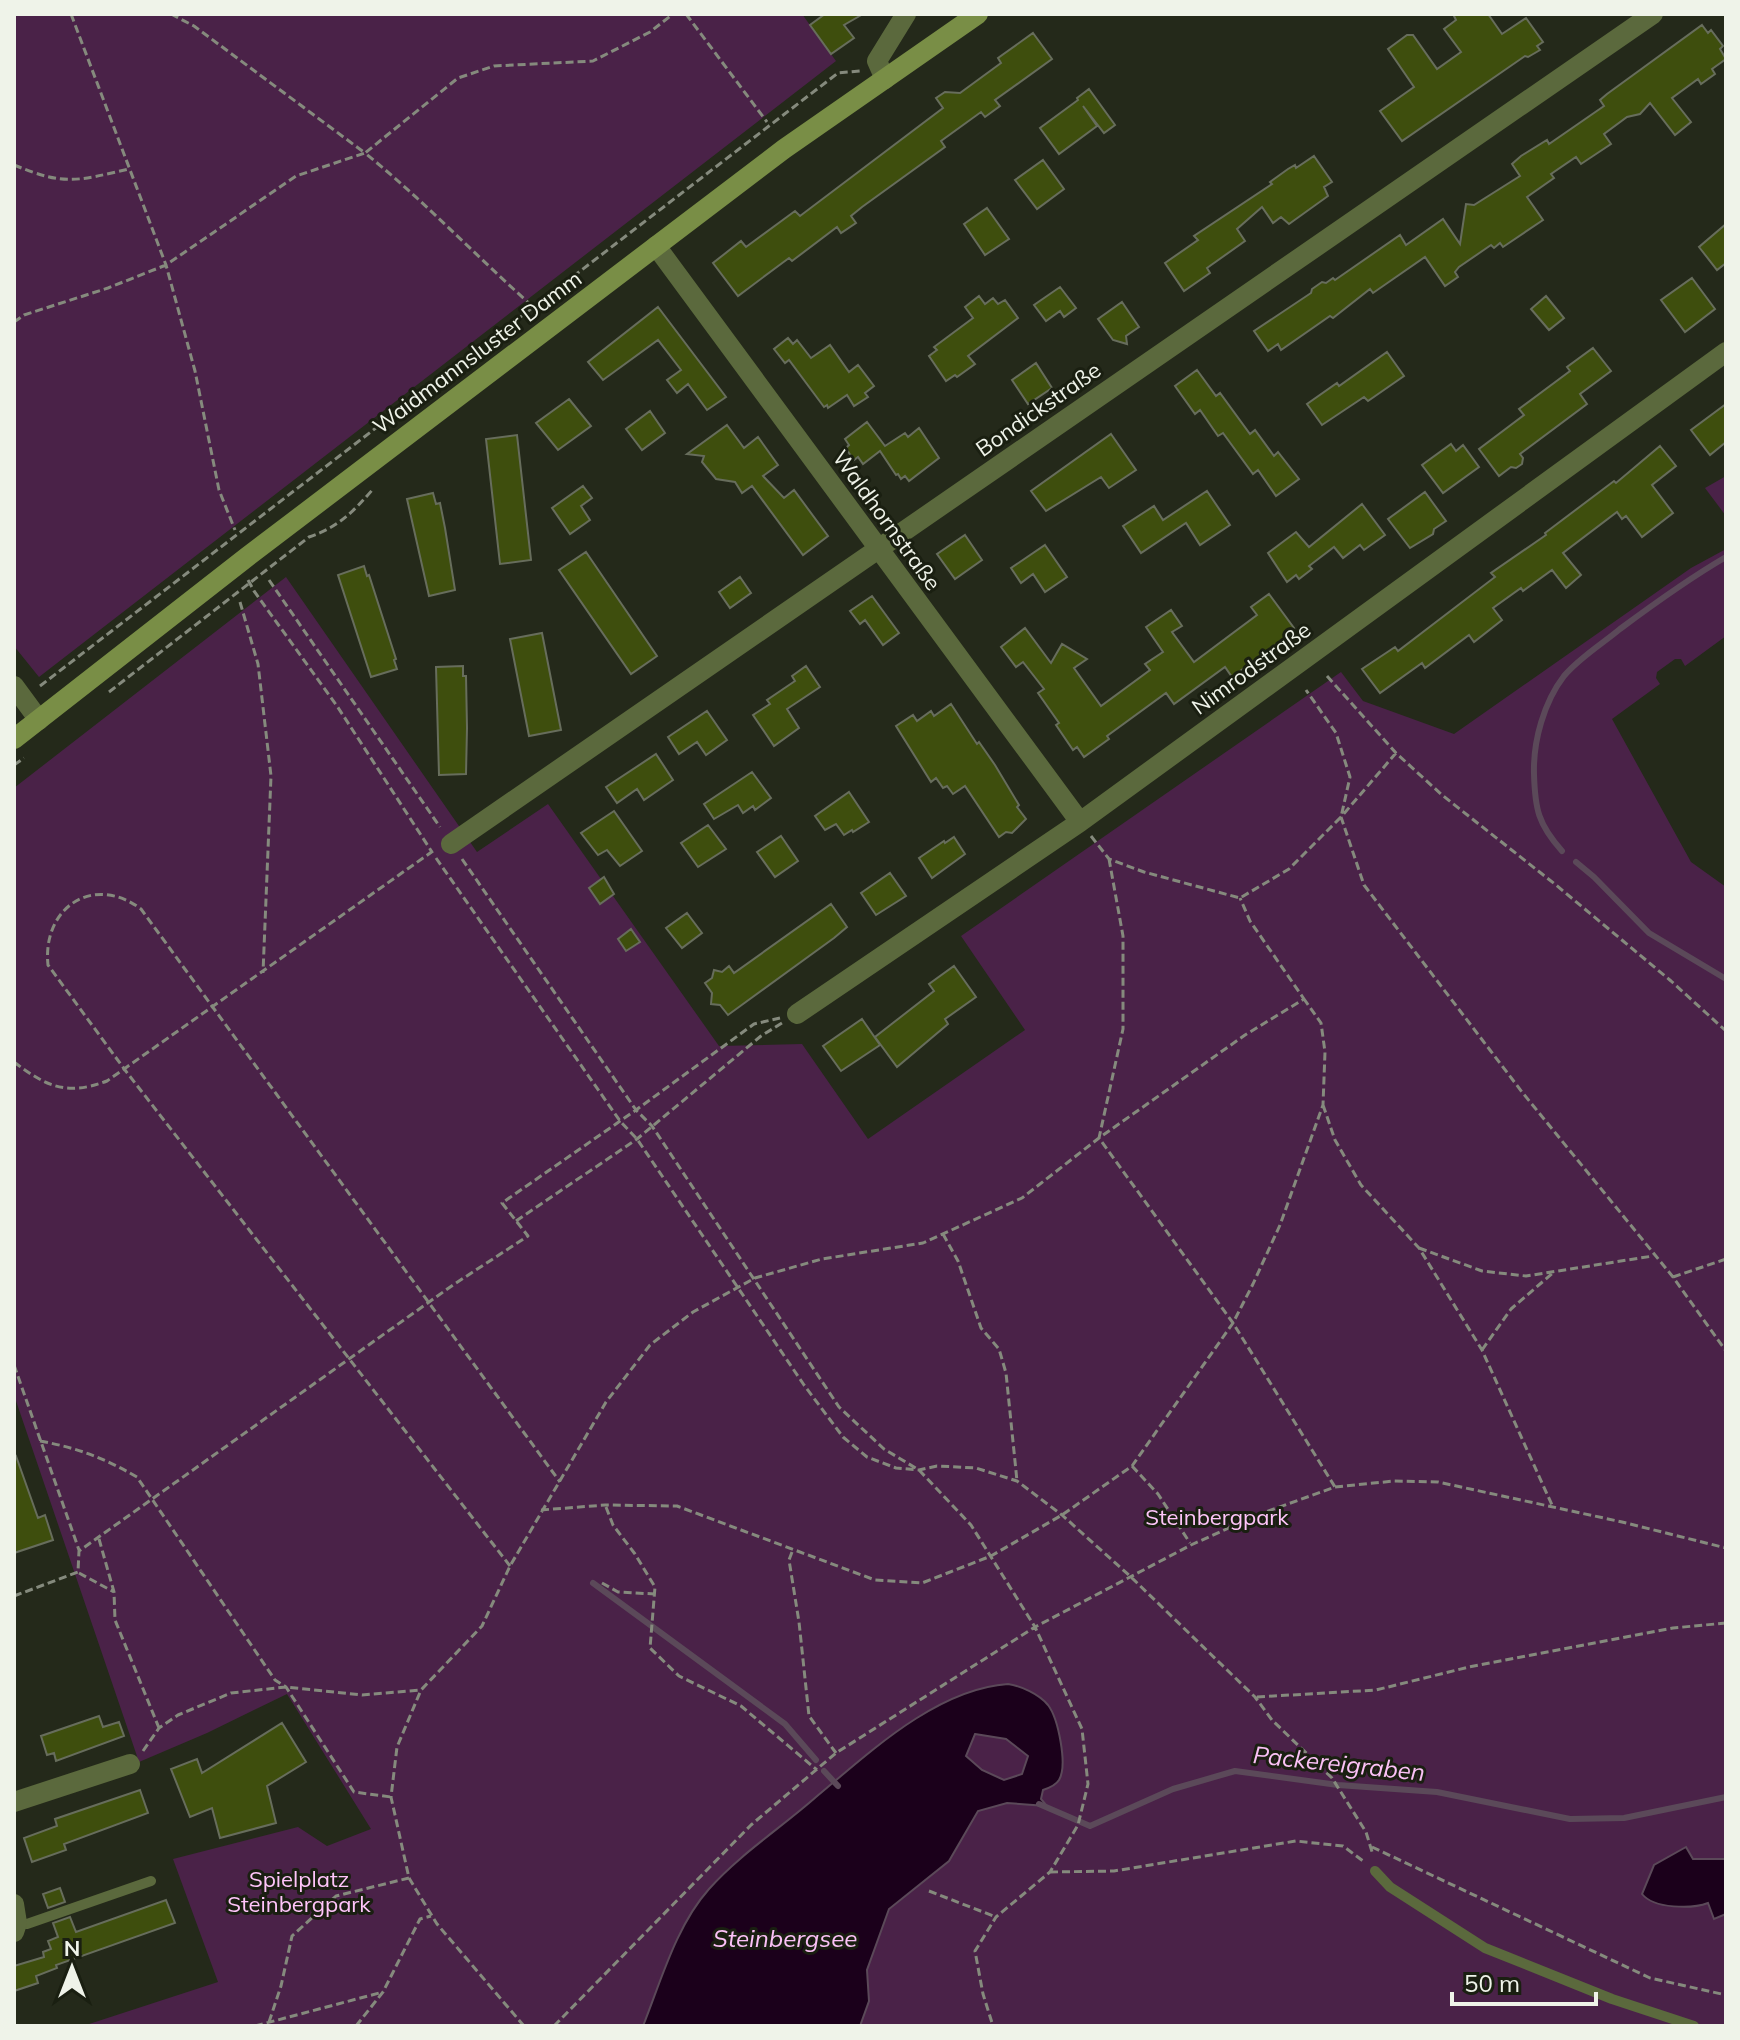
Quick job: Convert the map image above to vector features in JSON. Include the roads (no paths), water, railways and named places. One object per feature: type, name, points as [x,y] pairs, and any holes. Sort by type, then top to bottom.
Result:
[{"type":"main road","name":"Waidmannsluster Damm","points":[[14,739],[240,562],[784,149],[978,14]]},
{"type":"street","points":[[885,79],[877,61],[906,14]]},
{"type":"street","name":"Bondickstraße","points":[[451,844],[1653,14]]},
{"type":"street","name":"Waldhornstraße","points":[[656,246],[1080,822]]},
{"type":"street","name":"Nimrodstraße","points":[[797,1014],[1080,822],[1726,352]]},
{"type":"street","points":[[18,692],[39,720]]},
{"type":"street","points":[[14,1802],[130,1764]]},
{"type":"lane","points":[[1375,1871],[1390,1887],[1485,1948],[1612,1999],[1694,2026]]},
{"type":"lane","points":[[15,1920],[27,1924],[151,1881]]},
{"type":"water","name":"Steinbergsee","points":[[1008,1684],[1030,1691],[1048,1705],[1058,1730],[1062,1773],[1056,1783],[1043,1790],[1041,1799],[1047,1806],[1007,1803],[978,1811],[949,1861],[889,1909],[867,1970],[869,2001],[860,2026],[643,2026],[678,1937],[697,1904],[721,1877],[881,1743],[930,1710],[981,1688]],"holes":[[[975,1734],[1006,1739],[1028,1756],[1022,1774],[1004,1780],[982,1770],[966,1756]]]},
{"type":"water","points":[[1686,1847],[1693,1859],[1726,1859],[1726,1914],[1714,1919],[1708,1903],[1664,1905],[1642,1894],[1654,1865]]},
{"type":"waterway","name":"Packereigraben","points":[[1562,851],[1539,816],[1534,774],[1535,748],[1541,722],[1557,686],[1577,663],[1620,629],[1726,557]]},
{"type":"waterway","name":"Packereigraben","points":[[1576,862],[1649,933],[1726,979]]},
{"type":"waterway","points":[[593,1583],[785,1724],[816,1760]]},
{"type":"waterway","points":[[824,1771],[838,1786]]},
{"type":"waterway","name":"Packereigraben","points":[[1039,1804],[1090,1826],[1173,1789],[1235,1771],[1338,1785],[1437,1792],[1570,1819],[1624,1818],[1726,1797]]},
{"type":"park label","name":"Steinbergpark","points":[[1217,1517]]},
{"type":"park label","name":"Spielplatz Steinbergpark","points":[[299,1892]]}]
